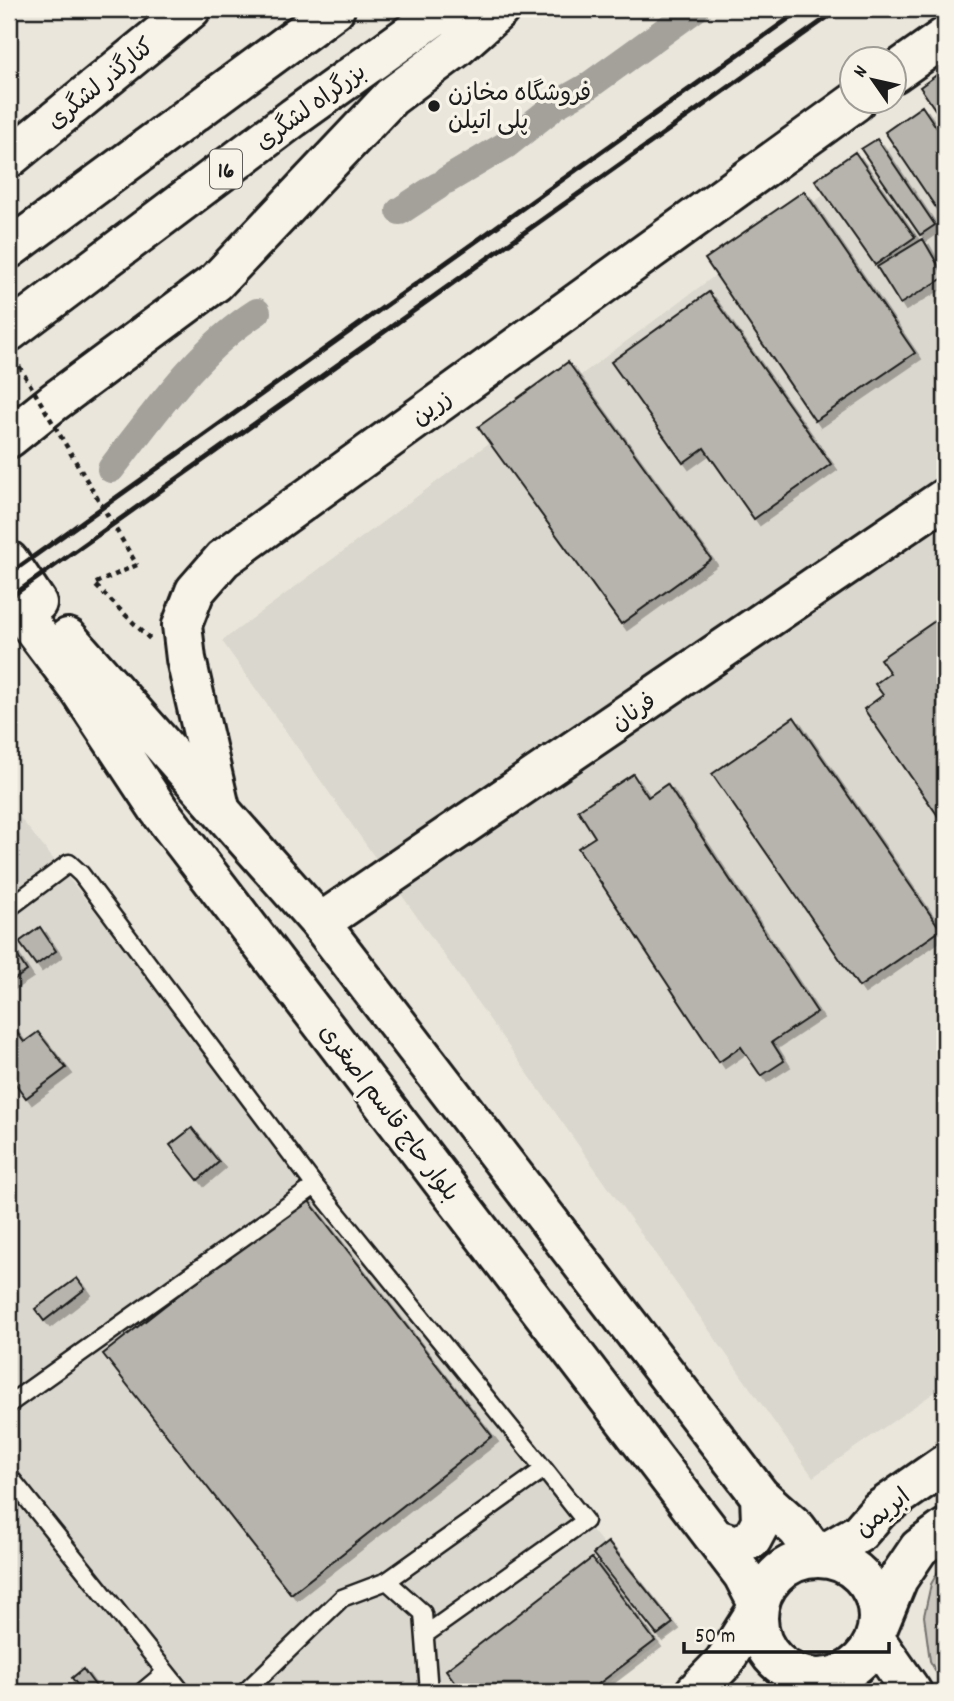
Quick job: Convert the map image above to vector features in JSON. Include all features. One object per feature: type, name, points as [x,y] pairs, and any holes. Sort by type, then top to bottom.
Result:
[{"type":"main road","name":"کنارگذر لشگری","points":[[9,158],[191,9]]},
{"type":"main road","points":[[9,249],[314,21],[335,9]]},
{"type":"main road","name":"بزرگراه لشگری","points":[[9,332],[293,118],[445,9]]},
{"type":"main road","points":[[9,438],[216,282],[391,97],[500,9]]},
{"type":"main road","points":[[908,63],[945,37]]},
{"type":"main road","name":"زرین","points":[[220,808],[186,659],[182,625],[195,591],[223,559],[838,114]]},
{"type":"main road","name":"فرنان","points":[[320,923],[945,498]]},
{"type":"main road","points":[[9,561],[23,605],[220,808],[320,923],[760,1496],[797,1529],[818,1557]]},
{"type":"main road","name":"بلوار حاج قاسم اصغری","points":[[23,605],[159,810],[717,1539],[743,1575],[759,1606]]},
{"type":"main road","points":[[240,917],[288,887]]},
{"type":"main road","name":"ابریمن","points":[[818,1557],[859,1533],[879,1510],[945,1464]]},
{"type":"main road","points":[[717,1539],[735,1545],[752,1539],[761,1522],[760,1496]]},
{"type":"main road","points":[[879,1510],[882,1527],[889,1542],[932,1539]]},
{"type":"main road","points":[[759,1606],[758,1626],[764,1647],[777,1663],[810,1688],[845,1673],[869,1653],[898,1578],[932,1539]]},
{"type":"main road","points":[[695,1692],[724,1662],[759,1606],[766,1587],[780,1571],[798,1561],[818,1557],[838,1561],[856,1570],[870,1586],[878,1605],[877,1632],[912,1692]]},
{"type":"lane","points":[[9,908],[69,863],[81,874],[315,1186],[585,1521],[426,1634]]},
{"type":"lane","points":[[9,1404],[315,1186]]},
{"type":"lane","points":[[245,1692],[342,1598],[387,1581],[544,1469]]},
{"type":"lane","points":[[9,1476],[182,1692]]},
{"type":"lane","points":[[387,1581],[424,1613],[429,1692]]},
{"type":"lane","points":[[142,1692],[166,1672]]},
{"type":"path","points":[[9,349],[137,565],[94,584],[156,645],[186,659]]},
{"type":"shaded area","points":[[945,105],[945,1385],[813,1477],[222,641]]},
{"type":"shaded area","points":[[9,804],[674,1632],[596,1692],[9,1692]]},
{"type":"shaded area","points":[[945,1560],[945,1688],[930,1661],[924,1616],[931,1584]]},
{"type":"building","points":[[945,69],[945,124],[920,87]]},
{"type":"building","points":[[922,106],[945,140],[945,221],[885,132]]},
{"type":"building","points":[[877,139],[935,225],[920,235],[861,149]]},
{"type":"building","points":[[855,152],[915,237],[875,265],[815,180]]},
{"type":"building","points":[[804,191],[915,353],[815,421],[705,259]]},
{"type":"building","points":[[923,239],[945,277],[900,304],[877,267]]},
{"type":"building","points":[[709,292],[831,464],[754,519],[704,448],[683,463],[611,362]]},
{"type":"building","points":[[568,362],[711,559],[621,624],[478,427]]},
{"type":"building","points":[[935,621],[945,636],[945,826],[864,709],[883,695],[875,684],[890,673],[880,659]]},
{"type":"building","points":[[794,717],[941,930],[859,987],[712,774]]},
{"type":"building","points":[[633,774],[648,797],[667,784],[817,1012],[772,1042],[784,1061],[761,1076],[741,1047],[719,1062],[578,848],[595,837],[578,810]]},
{"type":"building","points":[[40,927],[56,951],[36,965],[19,942]]},
{"type":"building","points":[[13,949],[27,971],[9,983],[9,951]]},
{"type":"building","points":[[9,1022],[24,1042],[38,1032],[66,1068],[26,1098],[9,1075]]},
{"type":"building","points":[[192,1128],[219,1162],[198,1180],[170,1145]]},
{"type":"building","points":[[305,1196],[492,1436],[291,1594],[103,1354]]},
{"type":"building","points":[[77,1278],[85,1289],[44,1321],[35,1309]]},
{"type":"building","points":[[608,1542],[673,1623],[657,1635],[593,1554]]},
{"type":"building","points":[[592,1558],[655,1641],[588,1692],[462,1692],[446,1670]]},
{"type":"building","points":[[83,1669],[100,1692],[83,1692],[72,1678]]},
{"type":"waterway","points":[[559,103],[587,87],[695,9]]},
{"type":"waterway","points":[[447,180],[506,145],[550,110]]},
{"type":"waterway","points":[[400,211],[438,186]]},
{"type":"waterway","points":[[111,469],[160,405],[196,364],[235,327],[257,312]]},
{"type":"railway","points":[[9,574],[802,9]]},
{"type":"railway","points":[[9,598],[839,9]]},
{"type":"place","name":"فروشگاه مخازن پلی اتیلن","points":[[434,106]]}]
